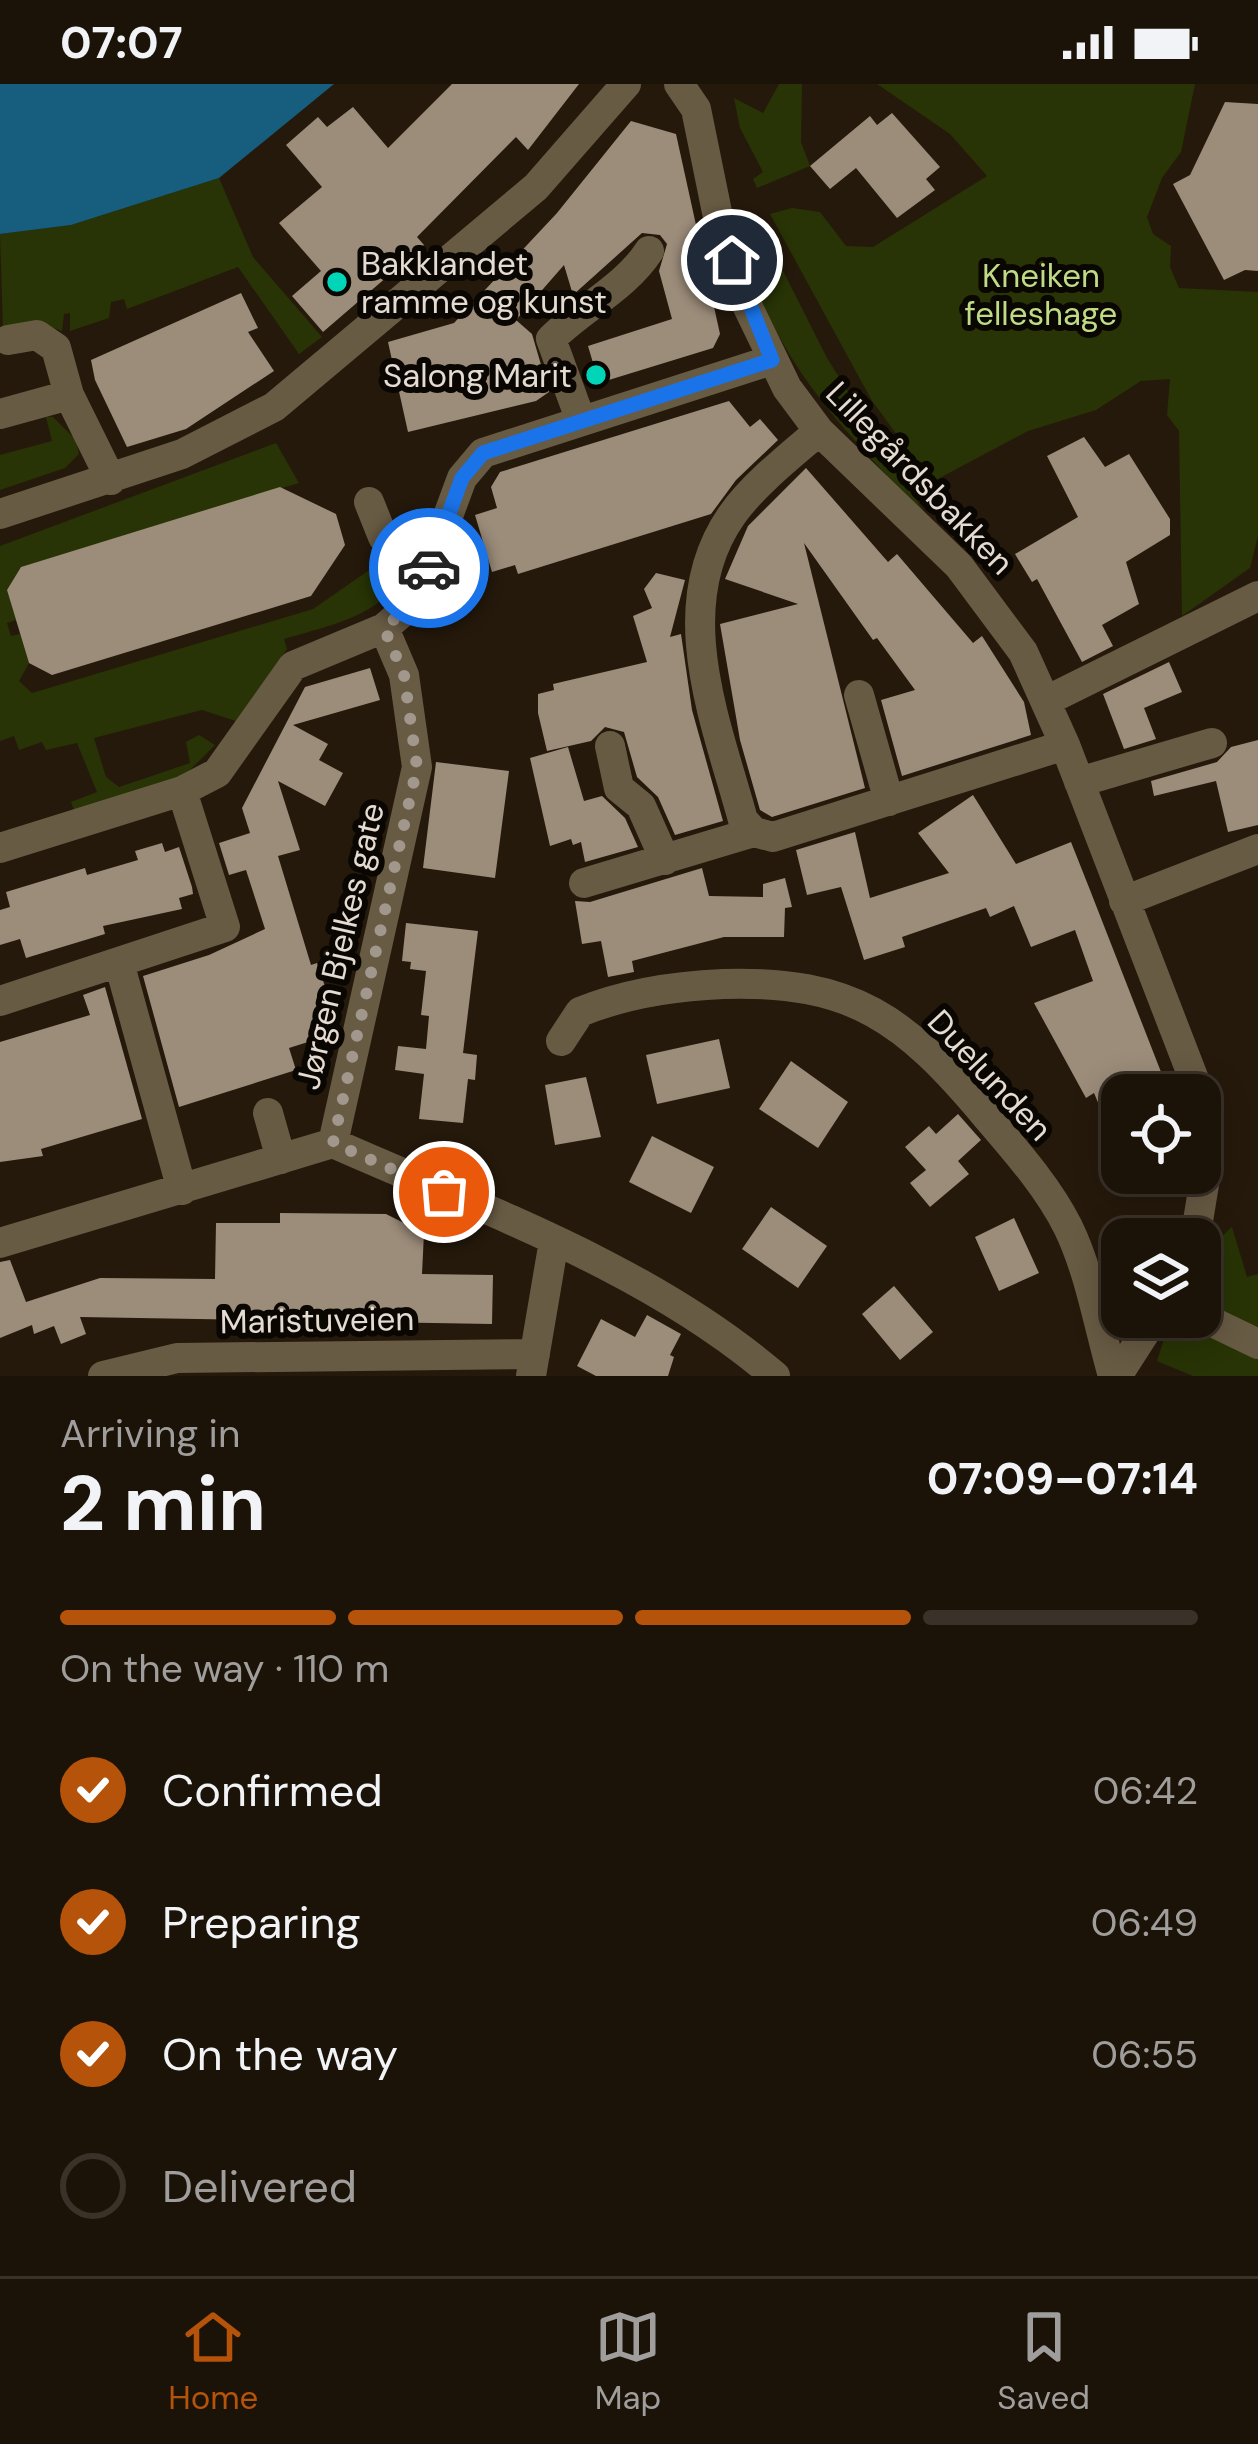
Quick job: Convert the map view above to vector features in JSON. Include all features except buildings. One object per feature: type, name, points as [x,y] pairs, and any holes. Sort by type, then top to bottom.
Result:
[{"type":"street","points":[[0,514],[112,480],[236,430],[287,397],[536,187],[626,84]]},
{"type":"street","name":"Lillegårdsbakken","points":[[679,84],[696,109],[718,217],[772,360],[819,431],[971,580],[1023,652],[1065,745],[1191,1074]]},
{"type":"street","points":[[581,422],[551,339],[581,309],[637,270],[649,251]]},
{"type":"street","points":[[8,340],[37,335],[50,341],[69,395],[112,480]]},
{"type":"street","points":[[0,848],[182,791],[217,772],[292,666],[384,628],[417,600],[471,462],[483,453],[772,360]]},
{"type":"street","points":[[0,413],[69,395]]},
{"type":"street","points":[[819,431],[732,515],[702,598],[697,646],[742,820],[754,832],[773,837],[1065,745]]},
{"type":"street","points":[[369,502],[383,537],[435,551]]},
{"type":"street","points":[[1046,701],[1258,596]]},
{"type":"street","name":"Jørgen Bjelkes gate","points":[[333,1143],[417,767],[404,675],[384,628]]},
{"type":"street","points":[[859,695],[890,801]]},
{"type":"street","points":[[1079,782],[1212,743]]},
{"type":"street","points":[[610,746],[619,788],[641,806],[665,860]]},
{"type":"street","points":[[0,1001],[120,966],[225,927],[182,791]]},
{"type":"street","points":[[584,883],[754,832]]},
{"type":"street","points":[[1124,902],[1258,849]]},
{"type":"street","points":[[120,966],[182,1190]]},
{"type":"street","name":"Duelunden","points":[[561,1041],[580,1012],[695,985],[789,982],[835,993],[878,1016],[927,1050],[958,1084],[1026,1163],[1069,1228],[1115,1376]]},
{"type":"street","points":[[268,1113],[281,1159]]},
{"type":"street","points":[[0,1244],[333,1143],[554,1241],[683,1307],[776,1376]]},
{"type":"street","name":"Maristuveien","points":[[103,1376],[177,1358],[533,1365],[554,1241]]},
{"type":"street","points":[[1221,1326],[1258,1344]]},
{"type":"street","points":[[1115,1376],[1141,1338]]},
{"type":"green space","points":[[779,84],[802,84],[801,142],[810,166],[757,188],[753,179],[763,172],[740,128],[734,98],[763,113]]},
{"type":"green space","name":"Kneiken felleshage","points":[[877,84],[1195,84],[1181,152],[1162,178],[1147,217],[1153,234],[1171,246],[1170,267],[1179,288],[1258,292],[1258,536],[1250,568],[1182,616],[1179,431],[1167,415],[1170,379],[1141,381],[1096,410],[1028,431],[932,482],[872,401],[770,214],[792,208],[820,212],[846,246],[873,247],[987,176],[950,134]]},
{"type":"green space","points":[[219,178],[253,257],[322,337],[299,354],[238,267],[127,309],[124,299],[111,302],[109,318],[70,331],[70,313],[64,314],[62,331],[40,323],[3,330],[0,234],[71,225]]},
{"type":"green space","points":[[748,221],[768,241],[827,358],[929,520],[836,419],[787,351],[750,271],[736,223]]},
{"type":"green space","points":[[46,417],[53,417],[76,440],[79,454],[65,468],[0,490],[0,455],[52,441]]},
{"type":"green space","points":[[276,443],[299,483],[21,567],[7,590],[16,620],[7,623],[11,636],[20,634],[29,663],[19,681],[32,693],[313,609],[388,557],[408,558],[400,577],[389,593],[359,614],[284,639],[287,649],[236,721],[202,710],[94,738],[106,777],[119,787],[190,763],[186,742],[199,735],[215,745],[182,778],[75,812],[71,802],[97,792],[77,743],[46,750],[42,742],[19,750],[14,736],[0,741],[0,546]]},
{"type":"green space","points":[[1232,1227],[1247,1277],[1258,1274],[1258,1376],[1193,1376],[1157,1361],[1166,1338],[1221,1338],[1223,1235]]},
{"type":"water","points":[[0,84],[334,84],[219,178],[71,225],[0,234]]},
{"type":"way so far","points":[[429,568],[417,600],[404,616],[384,628],[404,675],[417,767],[333,1143],[444,1192]]},
{"type":"place","name":"Bakklandet ramme og kunst","points":[[337,282]]},
{"type":"place","name":"Salong Marit","points":[[596,375]]},
{"type":"route","points":[[429,568],[462,478],[483,453],[772,360],[732,260]]}]
